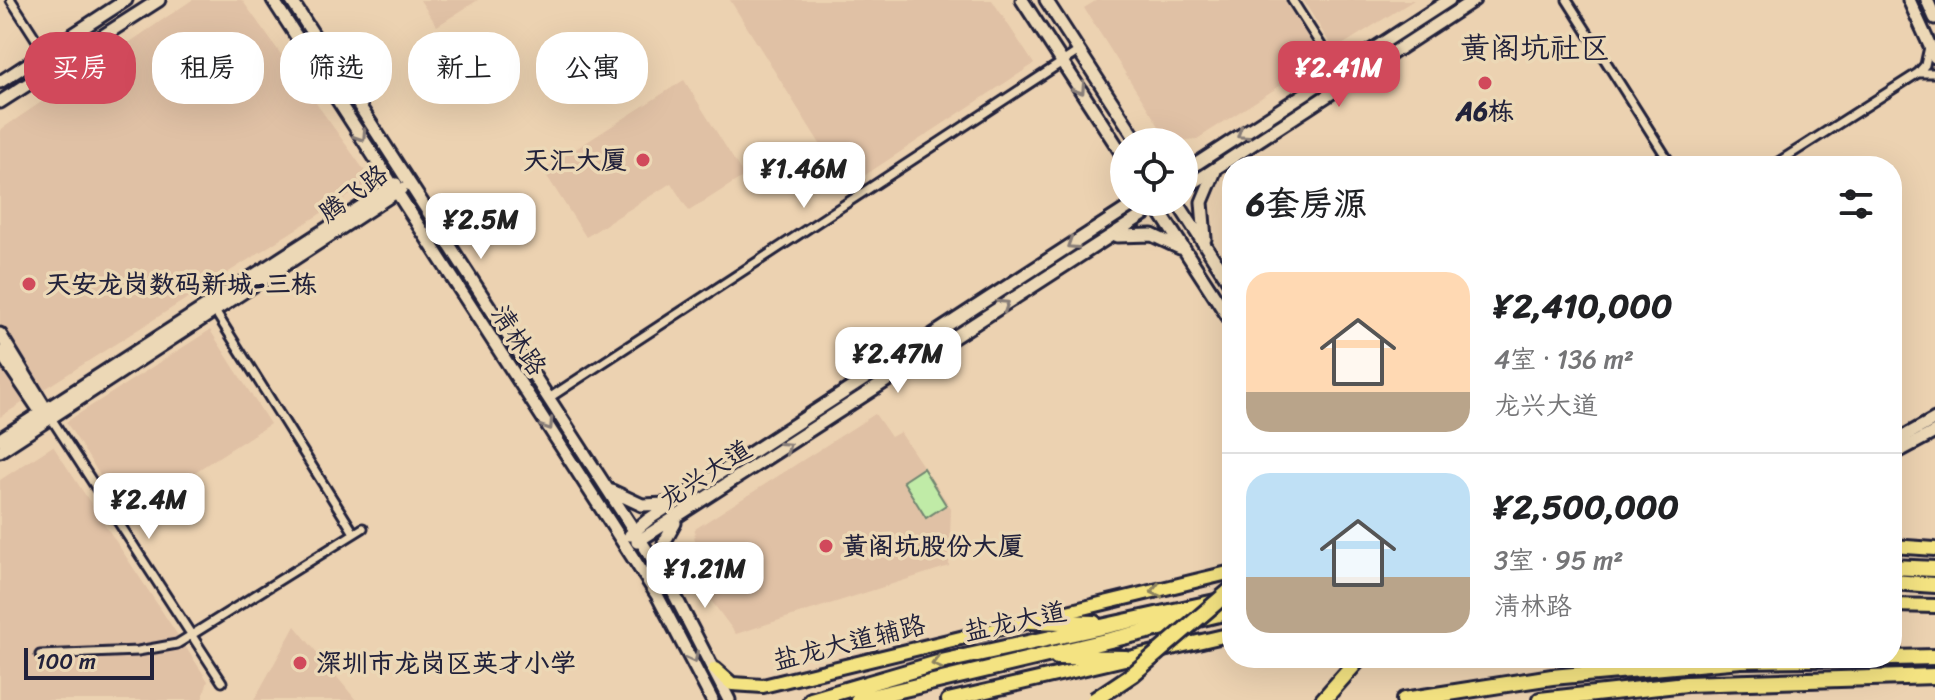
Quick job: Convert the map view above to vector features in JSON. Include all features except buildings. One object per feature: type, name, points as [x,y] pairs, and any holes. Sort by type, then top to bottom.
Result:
[{"type":"highway","points":[[1902,567],[1935,569]]},
{"type":"highway","points":[[1902,583],[1935,585]]},
{"type":"highway","points":[[1094,700],[1133,674],[1222,598]]},
{"type":"highway","name":"盐龙大道","points":[[811,700],[941,662],[1222,600]]},
{"type":"highway","name":"盐龙大道","points":[[858,700],[1222,613]]},
{"type":"highway","points":[[1030,621],[1118,623]]},
{"type":"highway","points":[[1032,657],[1126,658]]},
{"type":"highway","points":[[1902,658],[1935,657]]},
{"type":"highway","points":[[1323,700],[1351,668]]},
{"type":"highway","points":[[1404,700],[1552,677],[1652,668]]},
{"type":"highway","points":[[1540,700],[1686,684],[1935,676]]},
{"type":"main road","points":[[77,32],[126,0]]},
{"type":"main road","points":[[0,102],[159,0]]},
{"type":"main road","name":"清林路","points":[[273,0],[624,543],[681,634],[712,700]]},
{"type":"main road","name":"清林路","points":[[291,0],[670,586],[729,700]]},
{"type":"main road","points":[[1022,0],[1110,135]]},
{"type":"main road","points":[[1046,0],[1129,128]]},
{"type":"main road","points":[[1234,156],[1474,0]]},
{"type":"main road","points":[[1909,0],[1935,57]]},
{"type":"main road","points":[[1927,0],[1935,18]]},
{"type":"main road","points":[[1198,162],[1445,1]]},
{"type":"main road","points":[[0,82],[24,67]]},
{"type":"main road","points":[[1198,159],[1206,157]]},
{"type":"main road","points":[[1198,180],[1220,165]]},
{"type":"main road","points":[[1209,251],[1201,219],[1202,202],[1211,178],[1220,165]]},
{"type":"main road","name":"腾飞路","points":[[0,439],[46,414],[408,181]]},
{"type":"main road","points":[[1109,220],[1112,216]]},
{"type":"main road","name":"龙兴大道","points":[[624,543],[633,529],[1115,216]]},
{"type":"main road","name":"龙兴大道","points":[[624,543],[641,541],[687,512],[1140,216]]},
{"type":"main road","points":[[1165,216],[1222,308]]},
{"type":"main road","points":[[1186,216],[1222,271]]},
{"type":"main road","points":[[1105,240],[1128,233],[1152,235],[1173,243],[1189,257]]},
{"type":"main road","points":[[0,334],[46,414]]},
{"type":"main road","points":[[0,352],[46,414]]},
{"type":"main road","name":"腾飞路","points":[[0,451],[46,414]]},
{"type":"main road","points":[[1902,437],[1935,419]]},
{"type":"main road","points":[[1902,450],[1935,432]]},
{"type":"main road","points":[[605,485],[616,495],[642,505],[679,500]]},
{"type":"main road","points":[[692,491],[700,503]]},
{"type":"main road","points":[[670,586],[664,571],[664,543],[668,533],[687,512]]},
{"type":"main road","points":[[1902,547],[1935,549]]},
{"type":"main road","name":"盐龙大道辅路","points":[[715,669],[732,684],[763,686],[1222,574]]},
{"type":"main road","points":[[1902,605],[1935,606]]},
{"type":"main road","points":[[948,700],[1222,636]]},
{"type":"street","points":[[11,0],[32,32]]},
{"type":"street","points":[[1292,0],[1338,72]]},
{"type":"street","points":[[1567,0],[1666,156]]},
{"type":"street","points":[[1788,156],[1918,73],[1928,56],[1929,44]]},
{"type":"street","points":[[549,398],[1079,51]]},
{"type":"street","points":[[1918,73],[1935,73]]},
{"type":"street","points":[[212,308],[354,533]]},
{"type":"street","points":[[46,414],[222,682]]},
{"type":"street","points":[[40,655],[157,649],[191,635],[363,528]]},
{"type":"shaded area","points":[[192,0],[242,0],[280,53],[280,104],[317,104],[372,181],[0,417],[0,130],[38,104],[136,104],[136,38]]},
{"type":"shaded area","points":[[420,0],[478,0],[437,26]]},
{"type":"shaded area","points":[[730,0],[992,0],[1034,64],[847,187]]},
{"type":"shaded area","points":[[1097,0],[1284,0],[1322,59],[1198,138],[1198,128],[1160,128],[1084,8]]},
{"type":"shaded area","points":[[1303,0],[1414,0],[1334,50]]},
{"type":"shaded area","name":"天汇大厦","points":[[684,80],[744,176],[689,211],[671,183],[586,237],[543,170]]},
{"type":"shaded area","points":[[210,330],[270,424],[126,516],[66,422]]},
{"type":"shaded area","points":[[875,414],[891,437],[900,432],[951,508],[949,566],[736,634],[692,575],[695,529]]},
{"type":"shaded area","points":[[53,446],[208,681],[202,700],[0,700],[0,480]]},
{"type":"shaded area","name":"深圳市龙岗区英才小学","points":[[295,626],[356,700],[254,700]]},
{"type":"green space","points":[[923,468],[946,505],[926,518],[903,481]]},
{"type":"place","name":"A6栋","points":[[1485,83]]},
{"type":"place","name":"天汇大厦","points":[[643,160]]},
{"type":"place","name":"天安龙岗数码新城-三栋","points":[[29,284]]},
{"type":"place","name":"黄阁坑股份大厦","points":[[826,546]]},
{"type":"place","name":"深圳市龙岗区英才小学","points":[[300,663]]},
{"type":"district","name":"黄阁坑社区","points":[[1535,48]]}]
